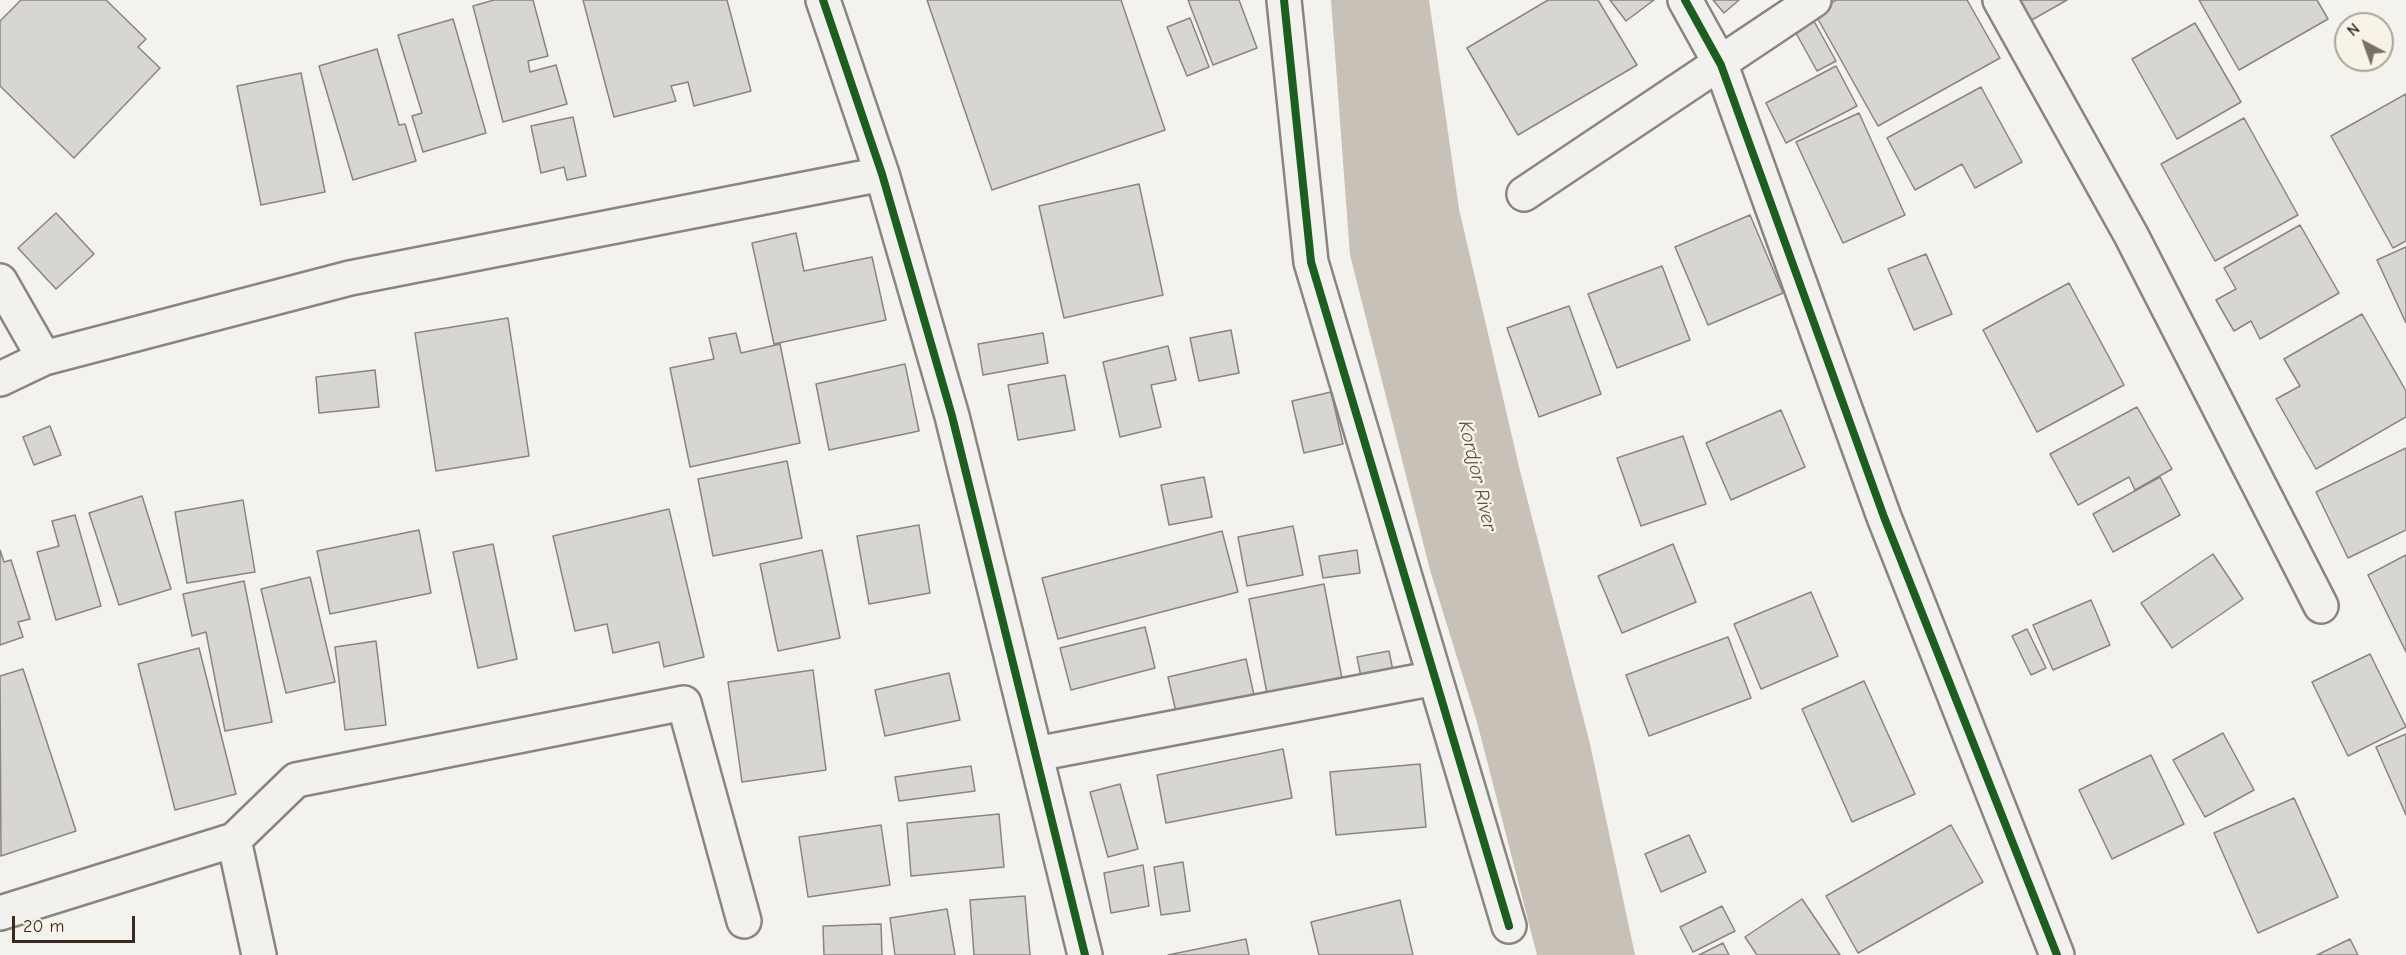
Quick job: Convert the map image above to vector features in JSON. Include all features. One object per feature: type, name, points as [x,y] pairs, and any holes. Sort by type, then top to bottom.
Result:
[{"type":"street","points":[[823,0],[882,174],[952,416],[1085,955]]},
{"type":"street","points":[[1284,0],[1311,262],[1509,926]]},
{"type":"street","points":[[1684,0],[1720,65],[1884,517],[2056,955]]},
{"type":"street","points":[[1524,194],[1814,0]]},
{"type":"street","points":[[2000,0],[2131,235],[2321,606]]},
{"type":"street","points":[[0,379],[44,358],[350,278],[882,174]]},
{"type":"street","points":[[0,280],[44,358]]},
{"type":"street","points":[[1036,754],[1435,678]]},
{"type":"street","points":[[0,913],[234,840],[296,780],[684,703],[744,921]]},
{"type":"street","points":[[234,840],[259,955]]},
{"type":"water","name":"Kordjor River","points":[[1331,0],[1429,0],[1459,209],[1520,471],[1590,744],[1635,955],[1537,955],[1477,722],[1430,570],[1350,255]]},
{"type":"building","points":[[21,0],[106,0],[146,39],[138,47],[160,68],[74,158],[0,86],[0,21]]},
{"type":"building","points":[[494,0],[533,0],[548,56],[528,61],[530,72],[556,65],[567,104],[503,122],[473,6]]},
{"type":"building","points":[[583,0],[727,0],[751,91],[694,106],[688,82],[671,86],[676,101],[614,117]]},
{"type":"building","points":[[927,0],[1121,0],[1165,130],[992,190]]},
{"type":"building","points":[[1188,0],[1239,0],[1257,48],[1213,65]]},
{"type":"building","points":[[1548,0],[1598,0],[1637,65],[1518,135],[1467,48]]},
{"type":"building","points":[[1610,0],[1654,0],[1626,21]]},
{"type":"building","points":[[1713,0],[1739,0],[1724,13]]},
{"type":"building","points":[[1836,0],[1967,0],[2000,58],[1878,126],[1814,12]]},
{"type":"building","points":[[2019,0],[2067,0],[2030,21]]},
{"type":"building","points":[[2199,0],[2317,0],[2328,19],[2239,70]]},
{"type":"building","points":[[1810,14],[1836,61],[1817,71],[1791,24]]},
{"type":"building","points":[[1190,18],[1209,67],[1187,76],[1167,27]]},
{"type":"building","points":[[453,19],[486,133],[423,152],[412,116],[422,113],[398,35]]},
{"type":"building","points":[[2195,23],[2241,102],[2177,139],[2132,59]]},
{"type":"building","points":[[377,49],[399,125],[405,124],[416,161],[353,180],[319,66]]},
{"type":"building","points":[[1836,66],[1857,106],[1786,143],[1766,103]]},
{"type":"building","points":[[301,73],[325,192],[261,205],[237,86]]},
{"type":"building","points":[[1981,87],[2022,162],[1975,188],[1962,164],[1915,190],[1887,138]]},
{"type":"building","points":[[2406,94],[2406,241],[2393,248],[2331,136]]},
{"type":"building","points":[[1859,113],[1905,215],[1843,243],[1796,142]]},
{"type":"building","points":[[573,117],[586,176],[567,180],[564,167],[541,173],[531,126]]},
{"type":"building","points":[[2244,118],[2298,215],[2215,261],[2161,164]]},
{"type":"building","points":[[1139,184],[1163,295],[1064,318],[1039,206]]},
{"type":"building","points":[[56,213],[94,254],[56,289],[18,248]]},
{"type":"building","points":[[1750,215],[1783,293],[1708,325],[1675,247]]},
{"type":"building","points":[[2300,225],[2339,293],[2260,339],[2251,321],[2234,331],[2216,300],[2236,289],[2224,268]]},
{"type":"building","points":[[796,233],[804,271],[872,257],[886,320],[774,344],[752,243]]},
{"type":"building","points":[[2406,247],[2406,323],[2377,260]]},
{"type":"building","points":[[1926,254],[1952,314],[1914,330],[1888,269]]},
{"type":"building","points":[[1662,266],[1690,340],[1617,368],[1588,294]]},
{"type":"building","points":[[2069,283],[2124,385],[2037,432],[1983,330]]},
{"type":"building","points":[[1569,306],[1601,394],[1539,417],[1507,328]]},
{"type":"building","points":[[2362,314],[2406,391],[2406,417],[2316,469],[2276,399],[2300,386],[2284,359]]},
{"type":"building","points":[[508,318],[529,456],[436,471],[415,333]]},
{"type":"building","points":[[1231,330],[1239,373],[1199,381],[1190,338]]},
{"type":"building","points":[[736,333],[741,353],[780,344],[800,443],[690,467],[670,368],[714,359],[709,338]]},
{"type":"building","points":[[1043,333],[1048,363],[983,375],[978,344]]},
{"type":"building","points":[[1168,346],[1176,380],[1151,385],[1161,427],[1120,437],[1103,362]]},
{"type":"building","points":[[905,364],[919,431],[829,450],[816,384]]},
{"type":"building","points":[[375,370],[379,407],[319,413],[316,377]]},
{"type":"building","points":[[1065,375],[1075,430],[1018,440],[1008,385]]},
{"type":"building","points":[[1331,392],[1343,444],[1304,453],[1292,401]]},
{"type":"building","points":[[2137,407],[2172,469],[2135,490],[2129,477],[2078,505],[2050,454]]},
{"type":"building","points":[[1781,410],[1805,467],[1731,500],[1706,443]]},
{"type":"building","points":[[50,426],[61,455],[34,465],[23,437]]},
{"type":"building","points":[[1683,436],[1706,504],[1641,526],[1617,458]]},
{"type":"building","points":[[2406,448],[2406,530],[2348,558],[2316,492]]},
{"type":"building","points":[[787,461],[802,538],[713,556],[698,479]]},
{"type":"building","points":[[1204,477],[1212,517],[1169,525],[1161,485]]},
{"type":"building","points":[[2160,477],[2180,515],[2113,552],[2093,514]]},
{"type":"building","points":[[142,496],[171,589],[119,605],[89,513]]},
{"type":"building","points":[[243,500],[255,572],[187,583],[175,512]]},
{"type":"building","points":[[669,509],[704,657],[664,667],[659,642],[613,653],[607,624],[575,631],[553,536]]},
{"type":"building","points":[[75,515],[101,606],[56,620],[37,552],[59,546],[52,521]]},
{"type":"building","points":[[919,525],[930,593],[869,604],[857,536]]},
{"type":"building","points":[[1293,526],[1303,575],[1247,586],[1238,537]]},
{"type":"building","points":[[419,530],[431,593],[330,614],[317,551]]},
{"type":"building","points":[[1222,531],[1238,592],[1058,639],[1042,578]]},
{"type":"building","points":[[493,544],[517,659],[478,668],[453,552]]},
{"type":"building","points":[[1673,544],[1696,602],[1622,633],[1598,576]]},
{"type":"building","points":[[0,550],[4,562],[11,560],[30,619],[18,622],[23,637],[0,645]]},
{"type":"building","points":[[822,550],[840,638],[778,651],[760,564]]},
{"type":"building","points":[[1357,550],[1360,573],[1323,578],[1319,556]]},
{"type":"building","points":[[2213,554],[2243,599],[2172,648],[2141,603]]},
{"type":"building","points":[[2406,555],[2406,652],[2368,575]]},
{"type":"building","points":[[310,577],[335,682],[286,693],[261,589]]},
{"type":"building","points":[[244,581],[272,722],[225,731],[206,632],[192,636],[183,594]]},
{"type":"building","points":[[1324,584],[1344,689],[1269,704],[1249,599]]},
{"type":"building","points":[[1811,592],[1838,656],[1761,689],[1734,624]]},
{"type":"building","points":[[2091,600],[2110,645],[2053,670],[2033,625]]},
{"type":"building","points":[[1145,627],[1155,668],[1071,690],[1060,648]]},
{"type":"building","points":[[2027,629],[2046,668],[2031,675],[2012,636]]},
{"type":"building","points":[[1728,637],[1751,698],[1649,736],[1626,675]]},
{"type":"building","points":[[376,641],[386,725],[345,730],[335,647]]},
{"type":"building","points":[[199,648],[236,794],[175,810],[138,664]]},
{"type":"building","points":[[1389,651],[1395,681],[1363,687],[1357,657]]},
{"type":"building","points":[[2370,654],[2406,727],[2348,756],[2312,682]]},
{"type":"building","points":[[1246,659],[1256,704],[1178,721],[1168,677]]},
{"type":"building","points":[[23,669],[76,831],[1,856],[0,676]]},
{"type":"building","points":[[813,670],[826,770],[742,782],[728,682]]},
{"type":"building","points":[[949,673],[960,720],[885,736],[875,690]]},
{"type":"building","points":[[1864,681],[1915,794],[1852,822],[1802,709]]},
{"type":"building","points":[[2223,733],[2254,790],[2205,817],[2173,760]]},
{"type":"building","points":[[2406,734],[2406,815],[2376,747]]},
{"type":"building","points":[[1283,749],[1292,798],[1166,823],[1157,775]]},
{"type":"building","points":[[2151,755],[2184,824],[2112,859],[2079,790]]},
{"type":"building","points":[[1420,764],[1426,827],[1336,835],[1330,772]]},
{"type":"building","points":[[971,766],[975,791],[899,801],[895,777]]},
{"type":"building","points":[[1120,784],[1138,849],[1108,857],[1090,792]]},
{"type":"building","points":[[2294,798],[2338,897],[2258,933],[2214,833]]},
{"type":"building","points":[[999,814],[1004,867],[911,876],[907,823]]},
{"type":"building","points":[[881,825],[890,885],[808,897],[799,837]]},
{"type":"building","points":[[1951,825],[1983,882],[1858,953],[1826,896]]},
{"type":"building","points":[[1689,835],[1706,872],[1661,892],[1645,854]]},
{"type":"building","points":[[1183,862],[1190,911],[1161,915],[1154,867]]},
{"type":"building","points":[[1143,865],[1149,906],[1111,913],[1104,873]]},
{"type":"building","points":[[1025,896],[1030,955],[974,955],[970,900]]},
{"type":"building","points":[[1802,899],[1840,955],[1757,955],[1745,937]]},
{"type":"building","points":[[1400,900],[1413,955],[1319,955],[1311,922]]},
{"type":"building","points":[[1722,906],[1735,931],[1693,952],[1680,927]]},
{"type":"building","points":[[947,909],[955,955],[895,955],[890,918]]},
{"type":"building","points":[[881,924],[882,955],[824,955],[823,926]]},
{"type":"building","points":[[1246,939],[1249,955],[1168,955]]},
{"type":"building","points":[[2350,939],[2358,955],[2317,955]]},
{"type":"building","points":[[1723,943],[1729,955],[1699,955]]},
{"type":"cycle path","points":[[823,0],[882,174],[952,416],[1085,955]]},
{"type":"cycle path","points":[[1284,0],[1311,262],[1509,926]]},
{"type":"cycle path","points":[[1685,0],[1721,65],[1884,517],[2057,955]]}]
